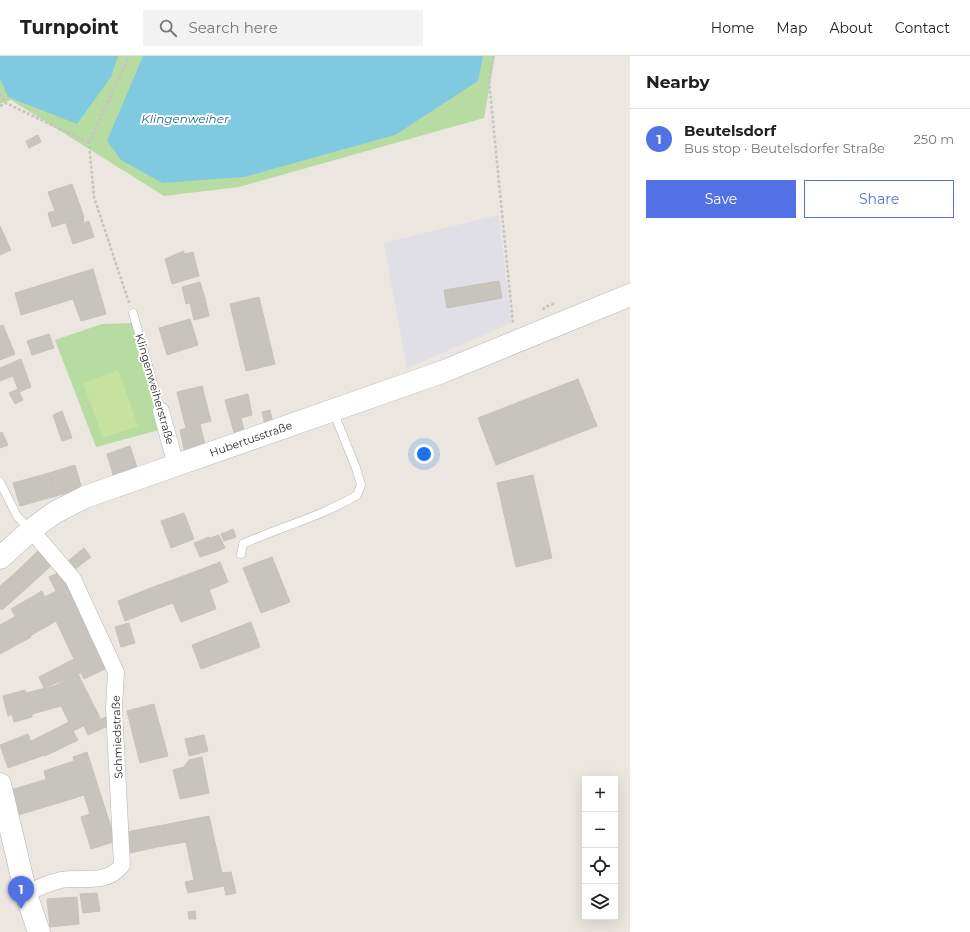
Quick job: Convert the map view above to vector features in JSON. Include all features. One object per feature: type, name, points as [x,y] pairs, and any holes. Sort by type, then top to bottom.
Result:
[{"type":"street","name":"Hubertusstraße","points":[[0,558],[31,530],[54,513],[85,496],[442,372],[630,295]]},
{"type":"street","name":"Klingenweiherstraße","points":[[161,411],[176,465]]},
{"type":"street","name":"Schmiedstraße","points":[[26,894],[43,886],[62,880],[102,878],[115,874],[122,865],[114,708],[116,672],[73,579],[31,530]]},
{"type":"street","points":[[0,784],[26,894],[39,932]]},
{"type":"lane","name":"Klingenweiherstraße","points":[[133,313],[161,411]]},
{"type":"lane","points":[[241,554],[244,544],[270,532],[344,504],[357,495],[361,485],[356,468],[333,410]]},
{"type":"lane","points":[[0,482],[17,516],[31,530]]},
{"type":"path","points":[[129,56],[89,143],[94,196],[133,313]]},
{"type":"path","points":[[493,56],[489,81],[515,341]]},
{"type":"path","points":[[0,94],[6,103],[89,143]]},
{"type":"path","points":[[0,106],[6,103]]},
{"type":"shaded area","points":[[499,215],[511,323],[407,368],[384,243]]},
{"type":"green space","name":"Klingenweiher","points":[[0,56],[495,56],[484,118],[239,187],[164,196],[11,100],[0,104]]},
{"type":"green space","points":[[134,323],[163,429],[96,447],[55,340],[102,324]]},
{"type":"green space","points":[[118,370],[138,426],[103,438],[83,383]]},
{"type":"water","points":[[0,56],[118,56],[111,77],[77,124],[8,97],[0,78]]},
{"type":"water","name":"Klingenweiher","points":[[143,56],[483,56],[478,81],[395,135],[244,177],[162,183],[121,160],[107,141]]},
{"type":"building","points":[[38,135],[41,142],[29,148],[26,141]]},
{"type":"building","points":[[72,184],[84,217],[52,227],[48,213],[55,211],[48,192]]},
{"type":"building","points":[[83,217],[84,223],[89,221],[94,237],[73,244],[66,223]]},
{"type":"building","points":[[0,226],[11,250],[0,255]]},
{"type":"building","points":[[184,251],[184,254],[193,252],[199,276],[172,284],[165,259]]},
{"type":"building","points":[[93,269],[106,314],[81,321],[73,299],[21,315],[15,293]]},
{"type":"building","points":[[499,281],[502,298],[447,308],[444,290]]},
{"type":"building","points":[[200,282],[205,298],[186,304],[182,287]]},
{"type":"building","points":[[259,297],[275,364],[246,371],[230,304]]},
{"type":"building","points":[[205,298],[209,316],[194,320],[190,303]]},
{"type":"building","points":[[190,319],[198,345],[167,355],[159,328]]},
{"type":"building","points":[[3,325],[15,354],[0,360],[0,326]]},
{"type":"building","points":[[49,334],[54,348],[32,355],[27,341]]},
{"type":"building","points":[[21,359],[31,387],[19,392],[23,400],[15,404],[9,393],[18,389],[13,376],[0,381],[0,368]]},
{"type":"building","points":[[578,379],[597,426],[496,465],[478,418]]},
{"type":"building","points":[[202,386],[211,421],[186,428],[177,392]]},
{"type":"building","points":[[248,394],[252,415],[241,418],[246,437],[236,440],[225,400]]},
{"type":"building","points":[[270,410],[274,428],[266,430],[262,412]]},
{"type":"building","points":[[62,411],[72,438],[62,441],[53,415]]},
{"type":"building","points":[[200,424],[206,449],[185,454],[180,430]]},
{"type":"building","points":[[2,432],[8,445],[0,448],[0,433]]},
{"type":"building","points":[[130,446],[138,470],[114,478],[107,454]]},
{"type":"building","points":[[75,465],[82,489],[56,496],[49,473]]},
{"type":"building","points":[[49,473],[56,496],[20,506],[13,483]]},
{"type":"building","points":[[533,475],[552,558],[516,567],[497,483]]},
{"type":"building","points":[[184,513],[194,539],[171,548],[161,521]]},
{"type":"building","points":[[233,529],[236,537],[224,541],[221,534]]},
{"type":"building","points":[[219,535],[225,548],[215,552],[210,538]]},
{"type":"building","points":[[209,537],[215,552],[200,557],[194,543]]},
{"type":"building","points":[[41,548],[55,562],[29,586],[16,572]]},
{"type":"building","points":[[84,548],[91,557],[75,569],[68,561]]},
{"type":"building","points":[[272,557],[290,602],[261,613],[243,568]]},
{"type":"building","points":[[220,562],[228,582],[209,590],[202,569]]},
{"type":"building","points":[[202,569],[216,609],[181,622],[173,603],[156,609],[148,589]]},
{"type":"building","points":[[62,571],[105,653],[78,667],[81,673],[44,688],[39,677],[74,659],[56,621],[30,636],[18,615],[15,616],[11,609],[42,591],[45,597],[56,591],[49,577]]},
{"type":"building","points":[[16,572],[29,586],[2,610],[0,608],[0,586]]},
{"type":"building","points":[[148,589],[156,609],[125,621],[118,601]]},
{"type":"building","points":[[18,615],[31,637],[0,654],[0,625]]},
{"type":"building","points":[[251,622],[260,647],[201,669],[192,645]]},
{"type":"building","points":[[129,623],[135,643],[121,647],[115,627]]},
{"type":"building","points":[[99,656],[105,669],[84,679],[78,667]]},
{"type":"building","points":[[78,674],[100,718],[73,731],[78,740],[45,756],[36,758],[31,741],[69,722],[61,706],[32,714],[32,717],[14,722],[12,714],[8,716],[3,696],[25,690],[26,693],[54,686]]},
{"type":"building","points":[[154,704],[168,756],[140,763],[127,711]]},
{"type":"building","points":[[106,717],[110,725],[88,735],[84,726]]},
{"type":"building","points":[[28,734],[36,758],[8,768],[0,745]]},
{"type":"building","points":[[204,735],[208,751],[189,756],[185,739]]},
{"type":"building","points":[[87,752],[113,833],[113,842],[91,849],[81,817],[90,814],[84,795],[65,801],[57,776],[46,779],[44,771],[74,761],[73,757]]},
{"type":"building","points":[[202,757],[209,793],[180,799],[173,770],[184,767],[189,760]]},
{"type":"building","points":[[57,776],[65,801],[18,815],[11,790]]},
{"type":"building","points":[[209,816],[222,873],[231,872],[236,893],[226,895],[224,886],[188,893],[185,882],[194,880],[186,842],[157,847],[153,827]]},
{"type":"building","points":[[153,827],[157,847],[130,853],[126,832]]},
{"type":"building","points":[[97,893],[100,911],[83,913],[80,894]]},
{"type":"building","points":[[77,897],[79,924],[50,927],[47,899]]},
{"type":"building","points":[[195,911],[196,919],[189,919],[188,912]]},
{"type":"place","name":"Beutelsdorf","points":[[21,909]]}]
